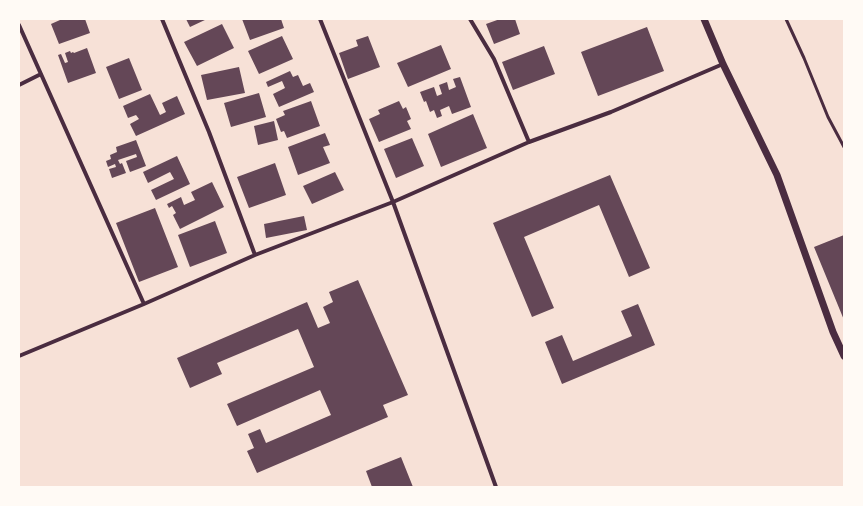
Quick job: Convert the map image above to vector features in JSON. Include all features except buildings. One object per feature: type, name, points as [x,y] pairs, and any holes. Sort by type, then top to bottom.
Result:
[{"type":"street","points":[[162,19],[209,132],[255,255]]},
{"type":"street","points":[[320,19],[393,202],[496,487]]},
{"type":"street","points":[[470,19],[494,59],[529,142]]},
{"type":"street","points":[[704,19],[723,64],[777,175],[833,332],[844,356]]},
{"type":"street","points":[[19,25],[144,304]]},
{"type":"street","points":[[19,356],[144,304],[255,255],[393,202],[529,142],[612,112],[723,64]]},
{"type":"street","points":[[19,85],[41,74]]},
{"type":"lane","points":[[786,19],[828,117],[844,147]]}]
